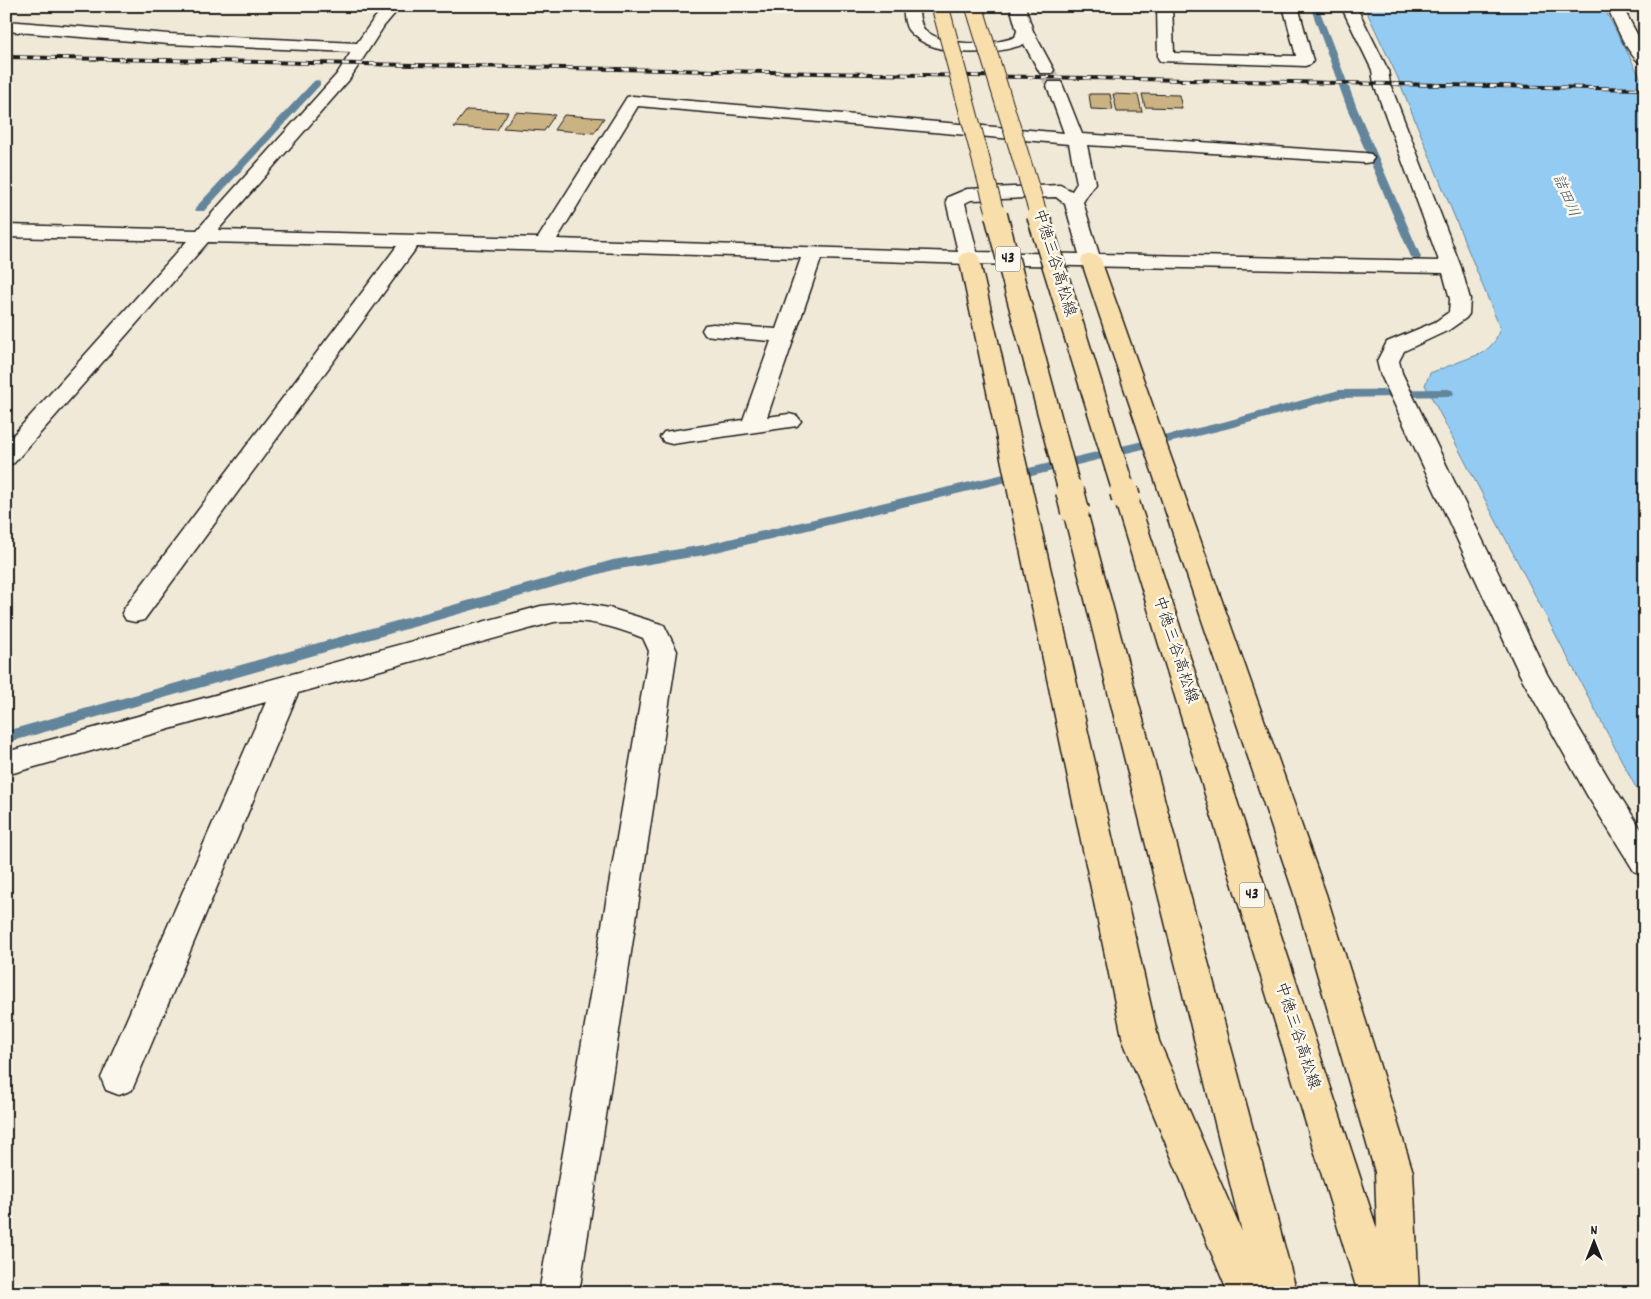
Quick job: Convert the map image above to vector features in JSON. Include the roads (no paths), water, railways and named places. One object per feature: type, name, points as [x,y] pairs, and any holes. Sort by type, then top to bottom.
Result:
[{"type":"main road","name":"43","points":[[940,6],[1075,511],[1278,1293]]},
{"type":"main road","name":"中徳三谷高松線","points":[[974,6],[1126,498],[1378,1293]]},
{"type":"main road","points":[[969,258],[1141,1041],[1248,1293]]},
{"type":"main road","points":[[1092,260],[1310,894],[1389,1153],[1394,1172],[1399,1293]]},
{"type":"street","points":[[6,458],[343,77],[360,48],[378,23],[394,6]]},
{"type":"street","points":[[910,6],[915,29],[927,39],[952,47],[1006,46],[1020,40],[1025,31]]},
{"type":"street","points":[[1017,6],[1025,31],[1046,70]]},
{"type":"street","points":[[1164,6],[1166,58],[1305,60],[1290,6]]},
{"type":"street","points":[[1348,6],[1380,70],[1382,84],[1451,267],[1460,300],[1458,314],[1442,326],[1395,347],[1388,361],[1391,373],[1534,675],[1598,787],[1645,862]]},
{"type":"street","points":[[1614,6],[1636,49],[1645,60]]},
{"type":"street","points":[[6,26],[169,39],[360,48]]},
{"type":"street","points":[[1055,86],[1075,138],[1086,184],[1074,202]]},
{"type":"street","points":[[544,244],[633,101],[1075,138],[1366,158]]},
{"type":"street","points":[[969,258],[955,201],[967,194],[1060,191],[1074,202],[1092,260]]},
{"type":"street","points":[[6,231],[544,244],[969,258],[1451,267]]},
{"type":"street","points":[[135,614],[411,241]]},
{"type":"street","points":[[753,424],[813,252]]},
{"type":"street","points":[[713,330],[784,336]]},
{"type":"street","points":[[672,436],[753,424],[789,421]]},
{"type":"street","points":[[6,764],[528,619],[560,612],[582,612],[631,624],[654,632],[663,651],[559,1293]]},
{"type":"street","points":[[119,1078],[288,686]]},
{"type":"water","name":"詰田川","points":[[1364,6],[1603,6],[1645,86],[1645,805],[1425,385],[1430,373],[1485,352],[1495,341],[1500,328],[1397,76]]},
{"type":"waterway","points":[[1314,6],[1352,108],[1416,257]]},
{"type":"waterway","points":[[200,209],[317,83]]},
{"type":"waterway","points":[[6,737],[613,565],[704,550],[1226,425],[1339,394],[1448,393]]},
{"type":"tunnel","points":[[1046,70],[1055,86]]},
{"type":"railway","points":[[6,57],[1645,89]]}]
